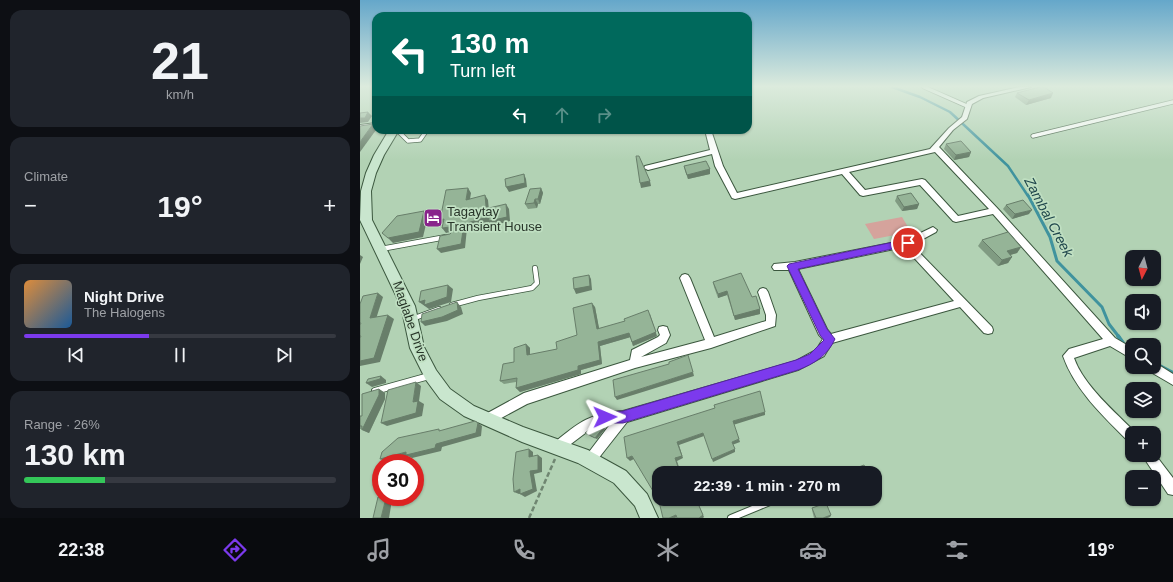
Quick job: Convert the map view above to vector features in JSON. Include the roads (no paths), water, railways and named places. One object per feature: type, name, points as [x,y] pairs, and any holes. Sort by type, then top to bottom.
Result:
[{"type":"main road","name":"Maglabe Drive","points":[[392,134],[370,173],[363,216],[402,293],[411,319],[417,348],[431,375],[445,394],[468,410],[522,434],[559,446],[590,460],[620,477],[641,500],[649,518]]},
{"type":"street","points":[[709,134],[714,151],[735,196],[928,152],[936,148],[951,129],[965,118],[966,111]]},
{"type":"street","points":[[360,127],[372,126]]},
{"type":"street","points":[[936,148],[995,211],[1111,341],[1125,350]]},
{"type":"street","points":[[648,168],[714,151]]},
{"type":"street","points":[[844,170],[863,193],[922,182],[956,219],[995,211]]},
{"type":"street","points":[[777,267],[792,266],[905,243],[933,230]]},
{"type":"street","points":[[905,243],[988,330]]},
{"type":"street","points":[[792,266],[823,332],[829,339]]},
{"type":"street","points":[[686,278],[712,343]]},
{"type":"street","points":[[488,419],[524,399],[635,363],[712,343],[771,322],[772,314],[763,292]]},
{"type":"street","points":[[559,446],[584,425],[605,417],[623,417],[798,365],[820,353],[829,339],[961,303]]},
{"type":"street","points":[[635,363],[636,353],[662,340],[665,335],[664,330]]},
{"type":"street","points":[[1111,341],[1073,352],[1068,356],[1070,365],[1086,387],[1125,429]]},
{"type":"street","points":[[1161,372],[1173,380]]},
{"type":"street","points":[[590,460],[623,417]]},
{"type":"street","points":[[1153,462],[1173,489]]},
{"type":"lane","points":[[1033,136],[1135,111]]},
{"type":"lane","points":[[401,134],[408,140],[414,141],[420,140],[424,134]]},
{"type":"lane","points":[[381,249],[453,235]]},
{"type":"lane","points":[[411,319],[430,311],[478,298],[532,288],[536,283],[535,268]]},
{"type":"lane","points":[[370,392],[431,375]]},
{"type":"lane","points":[[731,518],[760,506]]},
{"type":"waterway","name":"Zambal Creek","points":[[948,111],[1008,166],[1028,196]]},
{"type":"waterway","name":"Zambal Creek","points":[[1028,195],[1050,237],[1057,261],[1102,307],[1109,324],[1119,337]]},
{"type":"waterway","name":"Zambal Creek","points":[[1118,336],[1123,343]]},
{"type":"waterway","name":"Zambal Creek","points":[[1161,367],[1173,373]]},
{"type":"place","name":"Tagaytay Transient House","points":[[433,218]]}]
